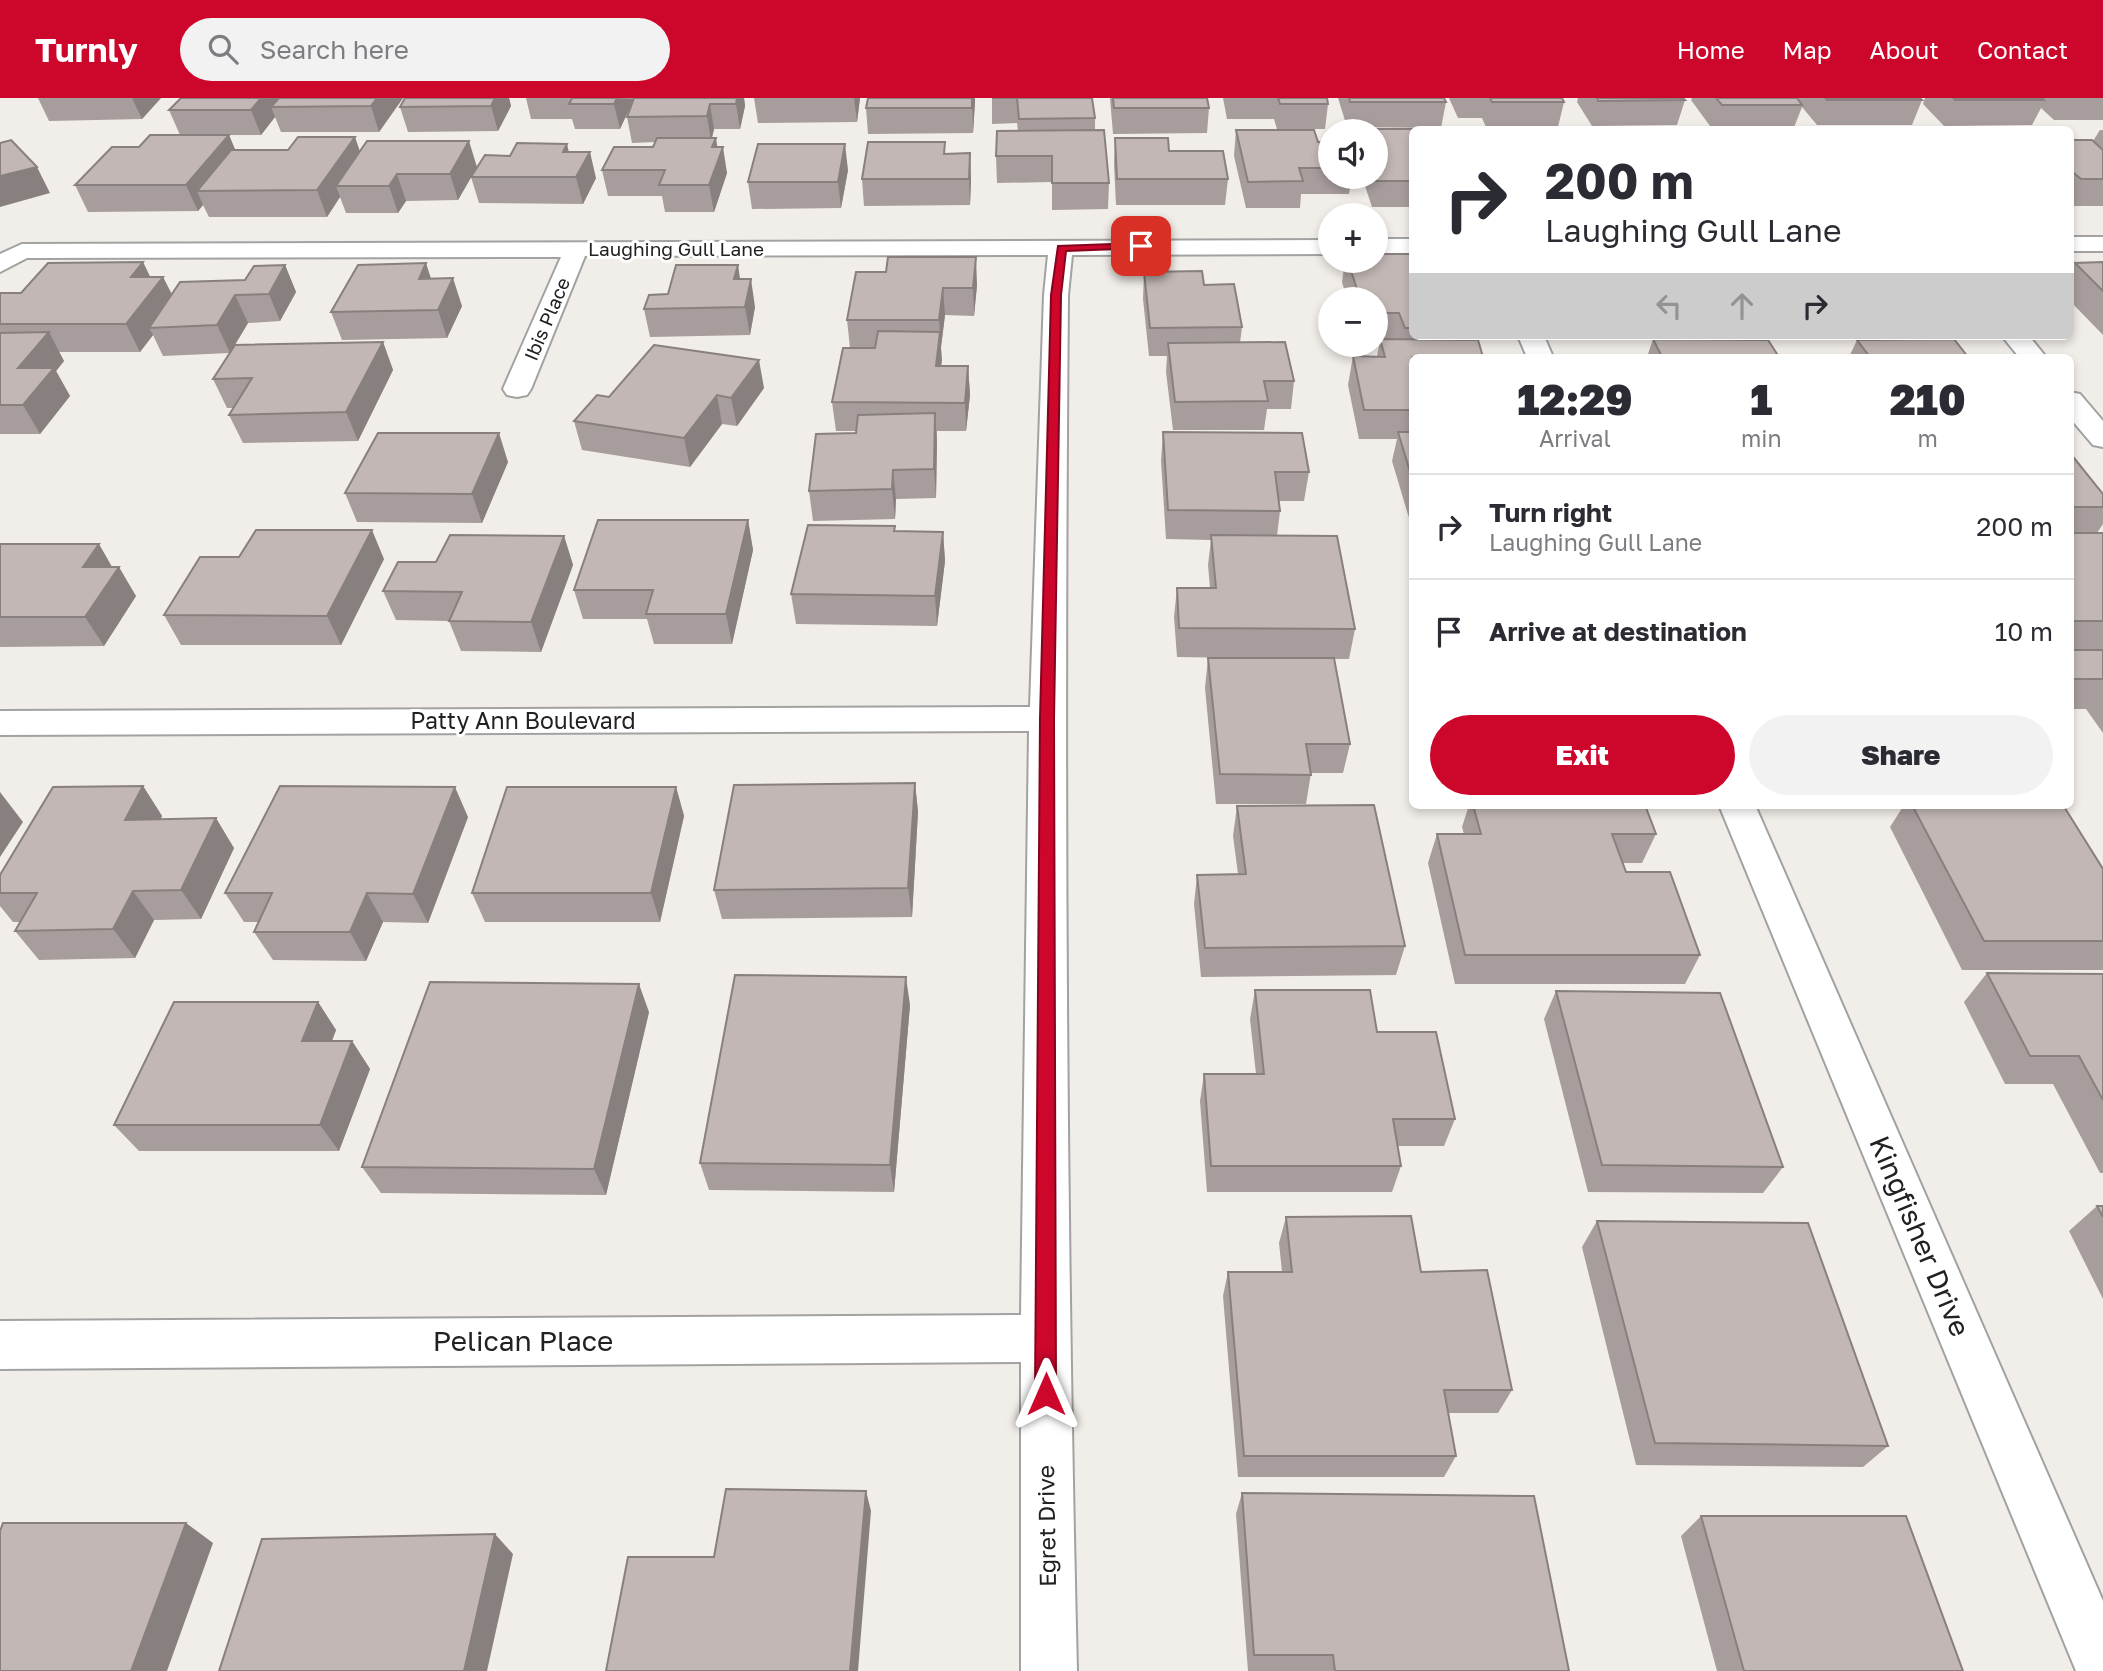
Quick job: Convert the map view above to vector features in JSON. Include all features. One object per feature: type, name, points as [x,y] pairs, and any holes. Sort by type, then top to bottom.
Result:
[{"type":"street","points":[[2074,244],[2103,244]]},
{"type":"street","points":[[1388,246],[1409,246]]},
{"type":"street","name":"Laughing Gull Lane","points":[[0,265],[22,251],[1318,247]]},
{"type":"street","name":"Egret Drive","points":[[1049,1671],[1045,1338],[1047,719],[1056,295],[1061,248]]},
{"type":"street","name":"Ibis Place","points":[[517,389],[576,249]]},
{"type":"street","points":[[2018,340],[2030,354]]},
{"type":"street","points":[[2074,406],[2103,439]]},
{"type":"street","name":"Patty Ann Boulevard","points":[[0,723],[1047,719]]},
{"type":"street","name":"Kingfisher Drive","points":[[1739,809],[2103,1667]]},
{"type":"street","name":"Pelican Place","points":[[0,1345],[1045,1338]]},
{"type":"building","points":[[181,98],[261,98],[251,110],[169,110]]},
{"type":"building","points":[[279,98],[377,98],[371,106],[271,107]]},
{"type":"building","points":[[405,98],[495,98],[491,106],[400,107]]},
{"type":"building","points":[[572,98],[617,98],[614,104],[569,104]]},
{"type":"building","points":[[634,98],[737,98],[736,104],[710,104],[707,116],[627,117]]},
{"type":"building","points":[[868,98],[972,98],[972,108],[866,108]]},
{"type":"building","points":[[1017,98],[1092,98],[1095,118],[1019,119]]},
{"type":"building","points":[[1113,98],[1207,98],[1209,108],[1114,108]]},
{"type":"building","points":[[1278,98],[1327,98],[1328,104],[1280,104]]},
{"type":"building","points":[[1349,98],[1444,98],[1446,102],[1350,102]]},
{"type":"building","points":[[1490,98],[1562,98],[1564,102],[1492,102]]},
{"type":"building","points":[[1597,98],[1683,98],[1685,100],[1598,101]]},
{"type":"building","points":[[1716,98],[1797,98],[1802,105],[1722,105]]},
{"type":"building","points":[[1825,98],[1920,98],[1922,100],[1827,100]]},
{"type":"building","points":[[1953,98],[2042,98],[2044,100],[1955,100]]},
{"type":"building","points":[[1388,129],[1409,129],[1409,181],[1388,181]]},
{"type":"building","points":[[1104,130],[1109,183],[1052,183],[1052,156],[996,156],[997,131]]},
{"type":"building","points":[[1236,130],[1314,130],[1318,142],[1318,168],[1299,168],[1303,181],[1248,182]]},
{"type":"building","points":[[150,135],[229,135],[186,185],[75,185],[112,147],[139,147]]},
{"type":"building","points":[[298,137],[355,137],[317,190],[197,191],[231,150],[288,150]]},
{"type":"building","points":[[657,138],[716,138],[712,147],[723,147],[709,185],[659,185],[665,170],[602,170],[614,147],[653,147]]},
{"type":"building","points":[[1115,138],[1168,138],[1169,151],[1223,151],[1228,179],[1117,179]]},
{"type":"building","points":[[11,140],[37,167],[0,176],[0,143]]},
{"type":"building","points":[[2074,140],[2092,140],[2103,150],[2103,179],[2081,179],[2074,173]]},
{"type":"building","points":[[367,141],[469,141],[450,174],[397,174],[389,186],[336,186]]},
{"type":"building","points":[[868,142],[945,142],[944,154],[970,153],[969,179],[862,179]]},
{"type":"building","points":[[517,143],[567,144],[563,152],[590,152],[576,177],[471,177],[485,155],[510,156]]},
{"type":"building","points":[[758,144],[845,144],[838,182],[748,182]]},
{"type":"building","points":[[1388,254],[1409,254],[1409,328],[1405,328],[1399,313],[1388,313],[1388,287],[1356,287],[1352,273],[1388,273]]},
{"type":"building","points":[[888,257],[976,257],[973,288],[943,288],[939,320],[847,320],[856,272],[886,272]]},
{"type":"building","points":[[143,262],[131,277],[163,277],[126,324],[0,324],[0,293],[21,293],[48,263]]},
{"type":"building","points":[[2103,262],[2103,291],[2075,263]]},
{"type":"building","points":[[426,263],[419,279],[453,278],[438,310],[331,312],[358,265]]},
{"type":"building","points":[[285,265],[269,294],[235,295],[217,325],[149,328],[180,282],[245,280],[254,266]]},
{"type":"building","points":[[676,265],[738,265],[734,279],[751,279],[745,307],[644,309],[649,295],[668,294]]},
{"type":"building","points":[[1202,271],[1204,285],[1234,284],[1242,327],[1150,328],[1144,272]]},
{"type":"building","points":[[878,331],[940,332],[936,366],[968,366],[965,403],[832,402],[843,348],[875,348]]},
{"type":"building","points":[[49,332],[18,368],[54,368],[23,405],[0,405],[0,333]]},
{"type":"building","points":[[1388,339],[1478,340],[1482,354],[1409,354],[1409,410],[1364,410],[1353,357],[1388,357]]},
{"type":"building","points":[[1654,340],[1768,340],[1777,354],[1660,354]]},
{"type":"building","points":[[1857,340],[1955,340],[1966,354],[1868,354]]},
{"type":"building","points":[[383,342],[346,412],[229,415],[252,378],[213,379],[235,345]]},
{"type":"building","points":[[1285,342],[1294,381],[1264,381],[1268,401],[1175,402],[1168,343]]},
{"type":"building","points":[[654,345],[759,360],[731,398],[717,395],[684,438],[574,421],[597,395],[609,397]]},
{"type":"building","points":[[935,413],[934,469],[893,470],[892,489],[809,491],[816,434],[856,433],[858,415]]},
{"type":"building","points":[[1163,432],[1302,433],[1309,472],[1275,472],[1280,511],[1168,510]]},
{"type":"building","points":[[1398,432],[1409,432],[1409,468]]},
{"type":"building","points":[[378,433],[499,433],[472,494],[345,493]]},
{"type":"building","points":[[2074,458],[2103,494],[2103,507],[2074,507]]},
{"type":"building","points":[[598,520],[748,520],[726,614],[646,614],[653,590],[574,590]]},
{"type":"building","points":[[808,525],[895,526],[894,531],[943,532],[935,596],[791,594]]},
{"type":"building","points":[[256,530],[372,530],[327,616],[164,615],[200,557],[239,557]]},
{"type":"building","points":[[2074,533],[2103,533],[2103,621],[2074,621]]},
{"type":"building","points":[[450,535],[564,536],[531,622],[449,621],[462,592],[383,591],[398,562],[436,562]]},
{"type":"building","points":[[1211,535],[1337,536],[1355,629],[1179,628],[1177,588],[1216,588]]},
{"type":"building","points":[[0,544],[99,544],[83,567],[119,567],[85,617],[0,617]]},
{"type":"building","points":[[2074,650],[2103,650],[2103,679],[2074,679]]},
{"type":"building","points":[[1208,658],[1334,658],[1350,744],[1306,744],[1311,775],[1220,774]]},
{"type":"building","points":[[915,783],[908,888],[714,890],[734,785]]},
{"type":"building","points":[[143,786],[125,820],[216,818],[181,890],[133,891],[113,929],[15,931],[37,893],[0,893],[0,875],[53,787]]},
{"type":"building","points":[[280,786],[455,787],[413,894],[367,893],[350,932],[254,932],[272,893],[225,893]]},
{"type":"building","points":[[507,787],[676,787],[651,893],[472,893]]},
{"type":"building","points":[[1374,805],[1405,946],[1205,948],[1197,875],[1246,874],[1237,806]]},
{"type":"building","points":[[1474,809],[1647,809],[1656,834],[1612,834],[1626,872],[1670,872],[1700,955],[1465,955],[1437,834],[1481,834]]},
{"type":"building","points":[[1914,809],[2066,809],[2103,869],[2103,941],[1984,941]]},
{"type":"building","points":[[1987,973],[2103,974],[2103,1100],[2079,1056],[2030,1056]]},
{"type":"building","points":[[735,975],[906,977],[890,1165],[700,1163]]},
{"type":"building","points":[[430,982],[639,984],[594,1169],[362,1167]]},
{"type":"building","points":[[1255,990],[1370,990],[1377,1032],[1436,1032],[1455,1119],[1393,1119],[1401,1166],[1211,1166],[1204,1074],[1264,1074]]},
{"type":"building","points":[[1556,991],[1720,993],[1783,1167],[1602,1165]]},
{"type":"building","points":[[174,1002],[318,1002],[302,1041],[352,1041],[320,1125],[114,1125]]},
{"type":"building","points":[[2097,1206],[2103,1206],[2103,1217]]},
{"type":"building","points":[[1411,1216],[1421,1272],[1487,1270],[1512,1390],[1444,1390],[1456,1456],[1244,1456],[1228,1272],[1292,1272],[1286,1217]]},
{"type":"building","points":[[1597,1221],[1808,1223],[1888,1446],[1655,1443]]},
{"type":"building","points":[[726,1489],[866,1491],[850,1671],[606,1671],[628,1557],[714,1557]]},
{"type":"building","points":[[1242,1493],[1534,1496],[1569,1671],[1335,1671],[1333,1655],[1254,1655]]},
{"type":"building","points":[[1701,1516],[1906,1516],[1963,1671],[1744,1671]]},
{"type":"building","points":[[3,1523],[186,1523],[131,1671],[0,1671],[0,1531]]},
{"type":"building","points":[[495,1534],[464,1671],[219,1671],[262,1539]]},
{"type":"route","points":[[1046,1394],[1047,719],[1056,295],[1061,248],[1141,246]]}]
